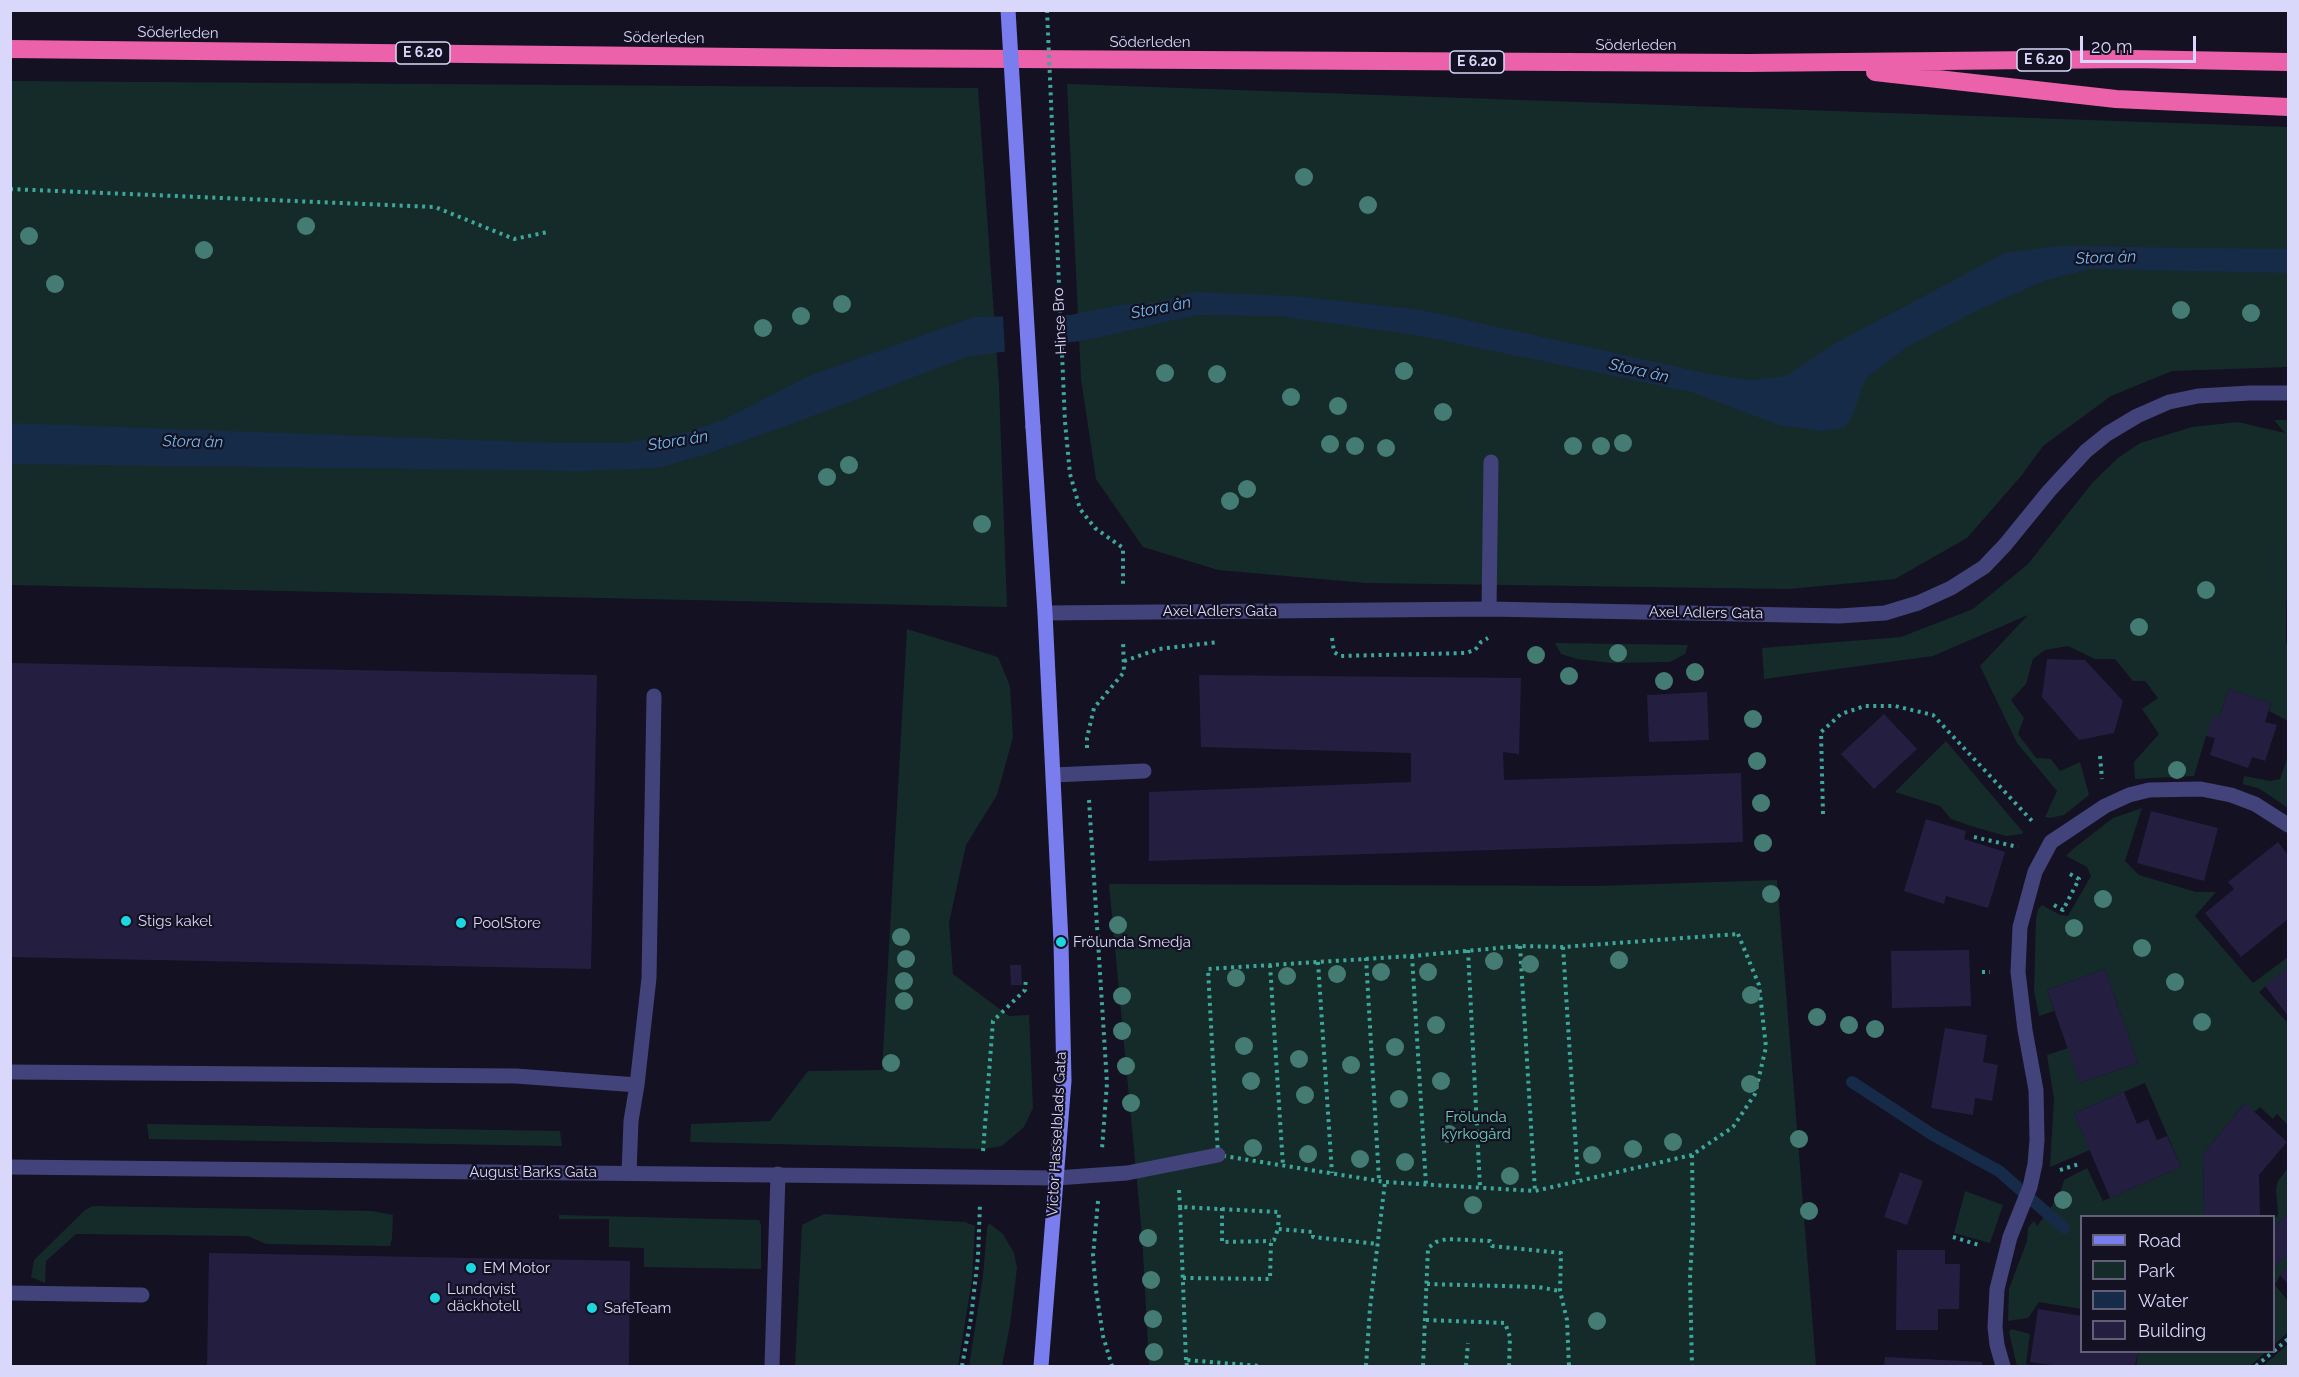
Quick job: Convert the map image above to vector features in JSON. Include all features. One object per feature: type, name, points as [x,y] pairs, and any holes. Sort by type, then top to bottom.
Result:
[{"type":"highway","name":"Söderleden","points":[[10,49],[847,58],[1798,63],[2132,59],[2289,62]]},
{"type":"highway","points":[[1798,63],[2116,99],[2289,107]]},
{"type":"street","points":[[1008,10],[1045,613]]},
{"type":"street","name":"Axel Adlers Gata","points":[[1045,613],[1489,609],[1839,616],[1885,613],[1918,603],[1951,588],[1984,567],[2086,451],[2107,434],[2137,416],[2169,402],[2198,396],[2289,393]]},
{"type":"street","points":[[1489,609],[1491,462]]},
{"type":"street","name":"Victor Hasselblads Gata","points":[[1041,1366],[1064,1081],[1061,942],[1045,613]]},
{"type":"street","points":[[629,1173],[631,1121],[649,978],[654,696]]},
{"type":"street","points":[[1053,775],[1144,771]]},
{"type":"street","points":[[2003,1366],[1995,1327],[1997,1289],[2003,1261],[2030,1187],[2037,1140],[2036,1090],[2018,972],[2019,938],[2028,893],[2035,872],[2048,847],[2105,806],[2129,795],[2149,790],[2201,789],[2230,795],[2255,804],[2289,825]]},
{"type":"street","points":[[10,1072],[516,1076],[637,1085]]},
{"type":"street","name":"August Barks Gata","points":[[10,1167],[1056,1178],[1127,1173],[1218,1155]]},
{"type":"street","points":[[772,1366],[778,1174]]},
{"type":"street","points":[[10,1293],[142,1295]]},
{"type":"path","name":"Hinse Bro","points":[[1047,10],[1065,422],[1070,474],[1080,509],[1095,528],[1123,548],[1124,672],[1094,708],[1087,738],[1107,1083],[1094,1256],[1095,1290],[1103,1336],[1112,1366]]},
{"type":"path","points":[[10,189],[435,207],[514,239],[548,232]]},
{"type":"path","points":[[1823,814],[1821,732],[1840,714],[1865,706],[1895,706],[1933,715],[2048,847]]},
{"type":"path","points":[[1974,837],[2048,847]]},
{"type":"path","points":[[1738,934],[1759,985],[1766,1047],[1755,1094],[1732,1127],[1692,1155],[1535,1191],[1385,1182],[1218,1155],[1208,969],[1412,956],[1520,946],[1563,947],[1738,934]]},
{"type":"path","points":[[1520,946],[1535,1191]]},
{"type":"path","points":[[1563,947],[1578,1180]]},
{"type":"path","points":[[1468,950],[1480,1187]]},
{"type":"path","points":[[1412,956],[1426,1185]]},
{"type":"path","points":[[1365,958],[1379,1180]]},
{"type":"path","points":[[1318,962],[1332,1173]]},
{"type":"path","points":[[1270,965],[1283,1166]]},
{"type":"path","points":[[1692,1155],[1693,1225],[1690,1278],[1692,1366]]},
{"type":"path","points":[[1366,1366],[1385,1182]]},
{"type":"path","points":[[1187,1366],[1180,1207],[1222,1208],[1279,1212],[1278,1229],[1274,1240],[1222,1242],[1222,1208]]},
{"type":"path","points":[[1278,1229],[1313,1232],[1313,1237],[1378,1244]]},
{"type":"path","points":[[1423,1366],[1428,1248],[1439,1240],[1454,1239],[1490,1241],[1492,1246],[1561,1253],[1560,1291],[1567,1320],[1569,1366]]},
{"type":"path","points":[[1183,1278],[1270,1279],[1271,1240]]},
{"type":"path","points":[[1427,1284],[1538,1287],[1560,1291]]},
{"type":"path","points":[[1426,1320],[1506,1323],[1510,1337],[1509,1366]]},
{"type":"path","points":[[2275,1350],[2289,1339]]},
{"type":"path","points":[[1467,1366],[1468,1342]]},
{"type":"path","points":[[2256,1366],[2271,1353]]},
{"type":"path","points":[[1186,1360],[1260,1366]]},
{"type":"green space","points":[[11,81],[978,88],[999,386],[1007,607],[11,585]]},
{"type":"green space","points":[[1067,84],[2288,127],[2288,367],[2172,371],[2111,396],[2043,446],[2022,475],[1967,538],[1895,579],[1789,589],[1366,583],[1218,570],[1143,547],[1096,479],[1081,379]]},
{"type":"green space","points":[[2274,420],[2288,420],[2286,643],[2288,645],[2288,721],[2269,711],[2271,703],[2229,689],[2219,718],[2206,736],[2194,776],[2135,779],[2134,762],[2159,734],[2142,709],[2158,698],[2145,681],[2133,681],[2115,659],[2095,659],[2068,646],[2045,650],[2033,659],[2026,684],[2011,700],[2024,718],[2018,734],[2036,758],[2051,759],[2060,771],[2080,762],[2089,795],[2064,815],[2045,817],[2057,791],[2017,743],[1980,666],[2028,615],[1933,656],[1764,679],[1762,648],[1901,637],[1973,609],[2028,564],[2093,482],[2118,458],[2140,443],[2192,427],[2238,422],[2285,433]]},
{"type":"green space","points":[[907,629],[998,657],[1010,686],[1013,737],[997,795],[966,845],[949,923],[953,974],[1009,1016],[1029,1015],[1033,1108],[1024,1127],[1002,1146],[983,1149],[690,1142],[691,1124],[770,1121],[808,1071],[882,1070]]},
{"type":"green space","points":[[1555,643],[1688,645],[1685,654],[1670,662],[1611,663],[1577,659],[1561,654]]},
{"type":"green space","points":[[1946,741],[2023,832],[2022,834],[2006,836],[1971,826],[1951,819],[1940,806],[1895,792]]},
{"type":"green space","points":[[2288,756],[2288,808],[2260,789],[2243,784],[2244,776],[2270,781],[2280,779]]},
{"type":"green space","points":[[2142,808],[2125,861],[2139,875],[2196,892],[2216,892],[2195,916],[2253,983],[2288,957],[2288,967],[2259,992],[2288,1023],[2288,1125],[2277,1114],[2273,1119],[2260,1107],[2254,1112],[2244,1104],[2203,1154],[2204,1215],[2080,1215],[2080,1309],[2039,1302],[2028,1318],[2008,1321],[2009,1289],[2027,1241],[2028,1228],[2034,1221],[2037,1226],[2059,1196],[2064,1180],[2087,1168],[2103,1201],[2181,1167],[2145,1083],[2074,1113],[2090,1150],[2050,1167],[2054,1099],[2047,1055],[2068,1048],[2080,1083],[2138,1063],[2105,969],[2047,990],[2054,1011],[2039,1016],[2034,991],[2038,909],[2042,905],[2060,915],[2068,916],[2091,876],[2087,867],[2066,856],[2113,818]]},
{"type":"green space","name":"Frölunda kyrkogård","points":[[1777,880],[1816,1366],[1149,1366],[1142,1235],[1109,884],[1596,886]]},
{"type":"green space","points":[[147,1124],[560,1131],[562,1146],[149,1139]]},
{"type":"green space","points":[[2288,1168],[2288,1213],[2275,1226],[2275,1218],[2278,1215],[2276,1189],[2278,1181]]},
{"type":"green space","points":[[1965,1191],[2003,1205],[1990,1243],[1954,1233]]},
{"type":"green space","points":[[93,1206],[372,1211],[393,1215],[392,1239],[390,1246],[266,1244],[248,1236],[76,1234],[46,1261],[45,1283],[31,1277],[34,1260],[85,1210]]},
{"type":"green space","points":[[824,1214],[965,1222],[975,1226],[972,1280],[958,1366],[795,1366],[802,1225]]},
{"type":"green space","points":[[559,1215],[759,1220],[761,1269],[644,1267],[644,1248],[609,1247],[609,1219],[559,1219]]},
{"type":"green space","points":[[989,1223],[1003,1234],[1014,1253],[1017,1268],[1010,1325],[1002,1366],[969,1366],[983,1276]]},
{"type":"green space","points":[[2288,1254],[2288,1266],[2275,1285],[2275,1267]]},
{"type":"green space","points":[[2275,1285],[2288,1301],[2288,1332],[2275,1344]]},
{"type":"green space","points":[[2011,1329],[2030,1334],[2026,1364],[2038,1366],[2017,1366],[2009,1332]]},
{"type":"green space","points":[[2288,1344],[2288,1366],[2263,1366]]},
{"type":"green space","points":[[2138,1353],[2265,1353],[2250,1366],[2136,1366]]},
{"type":"water","name":"Stora ån","points":[[2059,246],[2288,249],[2288,273],[2091,269],[2044,281],[1978,310],[1907,347],[1865,379],[1852,417],[1844,428],[1821,431],[1779,425],[1691,392],[1421,336],[1279,316],[1197,315],[1087,340],[966,357],[805,419],[704,455],[658,468],[583,471],[11,464],[11,423],[556,443],[624,443],[688,432],[725,419],[809,376],[974,317],[1070,315],[1119,305],[1159,302],[1193,292],[1294,296],[1421,310],[1709,374],[1750,380],[1786,376],[1834,344],[2005,253]]},
{"type":"pier","points":[[1062,312],[1064,346],[1005,354],[1003,314]]},
{"type":"building","points":[[2047,659],[2085,660],[2123,701],[2114,733],[2079,740],[2042,697]]},
{"type":"building","points":[[10,663],[597,675],[591,969],[10,957]]},
{"type":"building","points":[[1199,675],[1521,678],[1519,754],[1503,752],[1504,780],[1741,773],[1743,842],[1149,861],[1149,792],[1411,782],[1411,753],[1201,747]]},
{"type":"building","points":[[2229,689],[2271,703],[2265,722],[2277,725],[2265,761],[2252,757],[2248,768],[2210,755],[2215,738],[2206,736],[2213,716],[2219,718]]},
{"type":"building","points":[[1707,692],[1709,740],[1649,742],[1647,695]]},
{"type":"building","points":[[1884,714],[1917,749],[1874,789],[1841,754]]},
{"type":"building","points":[[2151,811],[2218,828],[2204,881],[2137,863]]},
{"type":"building","points":[[1926,819],[1966,831],[1964,839],[2005,852],[1988,908],[1946,896],[1944,904],[1904,891]]},
{"type":"building","points":[[2278,842],[2288,855],[2288,919],[2241,957],[2205,913],[2234,889],[2228,882]]},
{"type":"building","points":[[1969,950],[1971,1006],[1892,1008],[1891,951]]},
{"type":"building","points":[[1010,965],[1021,965],[1022,985],[1011,985]]},
{"type":"building","points":[[2288,967],[2288,1016],[2265,986]]},
{"type":"building","points":[[2105,969],[2138,1063],[2080,1083],[2047,990]]},
{"type":"building","points":[[1945,1028],[1987,1035],[1983,1062],[1998,1065],[1992,1101],[1975,1098],[1973,1115],[1931,1108]]},
{"type":"building","points":[[2124,1092],[2137,1124],[2148,1119],[2157,1140],[2167,1136],[2181,1167],[2110,1198],[2074,1113]]},
{"type":"building","points":[[2245,1103],[2287,1142],[2259,1175],[2260,1215],[2204,1215],[2203,1154]]},
{"type":"building","points":[[1900,1172],[1923,1181],[1907,1225],[1884,1217]]},
{"type":"building","points":[[2288,1213],[2288,1254],[2275,1267],[2275,1226]]},
{"type":"building","points":[[1897,1250],[1945,1250],[1945,1264],[1960,1264],[1959,1309],[1938,1309],[1938,1330],[1896,1330]]},
{"type":"building","points":[[209,1253],[630,1261],[629,1366],[207,1366]]},
{"type":"building","points":[[2288,1266],[2288,1284],[2280,1275]]},
{"type":"building","points":[[2038,1309],[2080,1316],[2080,1353],[2138,1353],[2135,1366],[2060,1366],[2030,1362]]},
{"type":"building","points":[[1885,1357],[1982,1362],[1982,1366],[1884,1366]]},
{"type":"waterway","points":[[1852,1082],[1933,1135],[1999,1171],[2064,1228]]},
{"type":"place","name":"Stigs kakel","points":[[126,921]]},
{"type":"place","name":"PoolStore","points":[[461,923]]},
{"type":"place","name":"Frölunda Smedja","points":[[1061,942]]},
{"type":"place","name":"EM Motor","points":[[471,1268]]},
{"type":"place","name":"Lundqvist däckhotell","points":[[435,1298]]},
{"type":"place","name":"SafeTeam","points":[[592,1308]]}]
